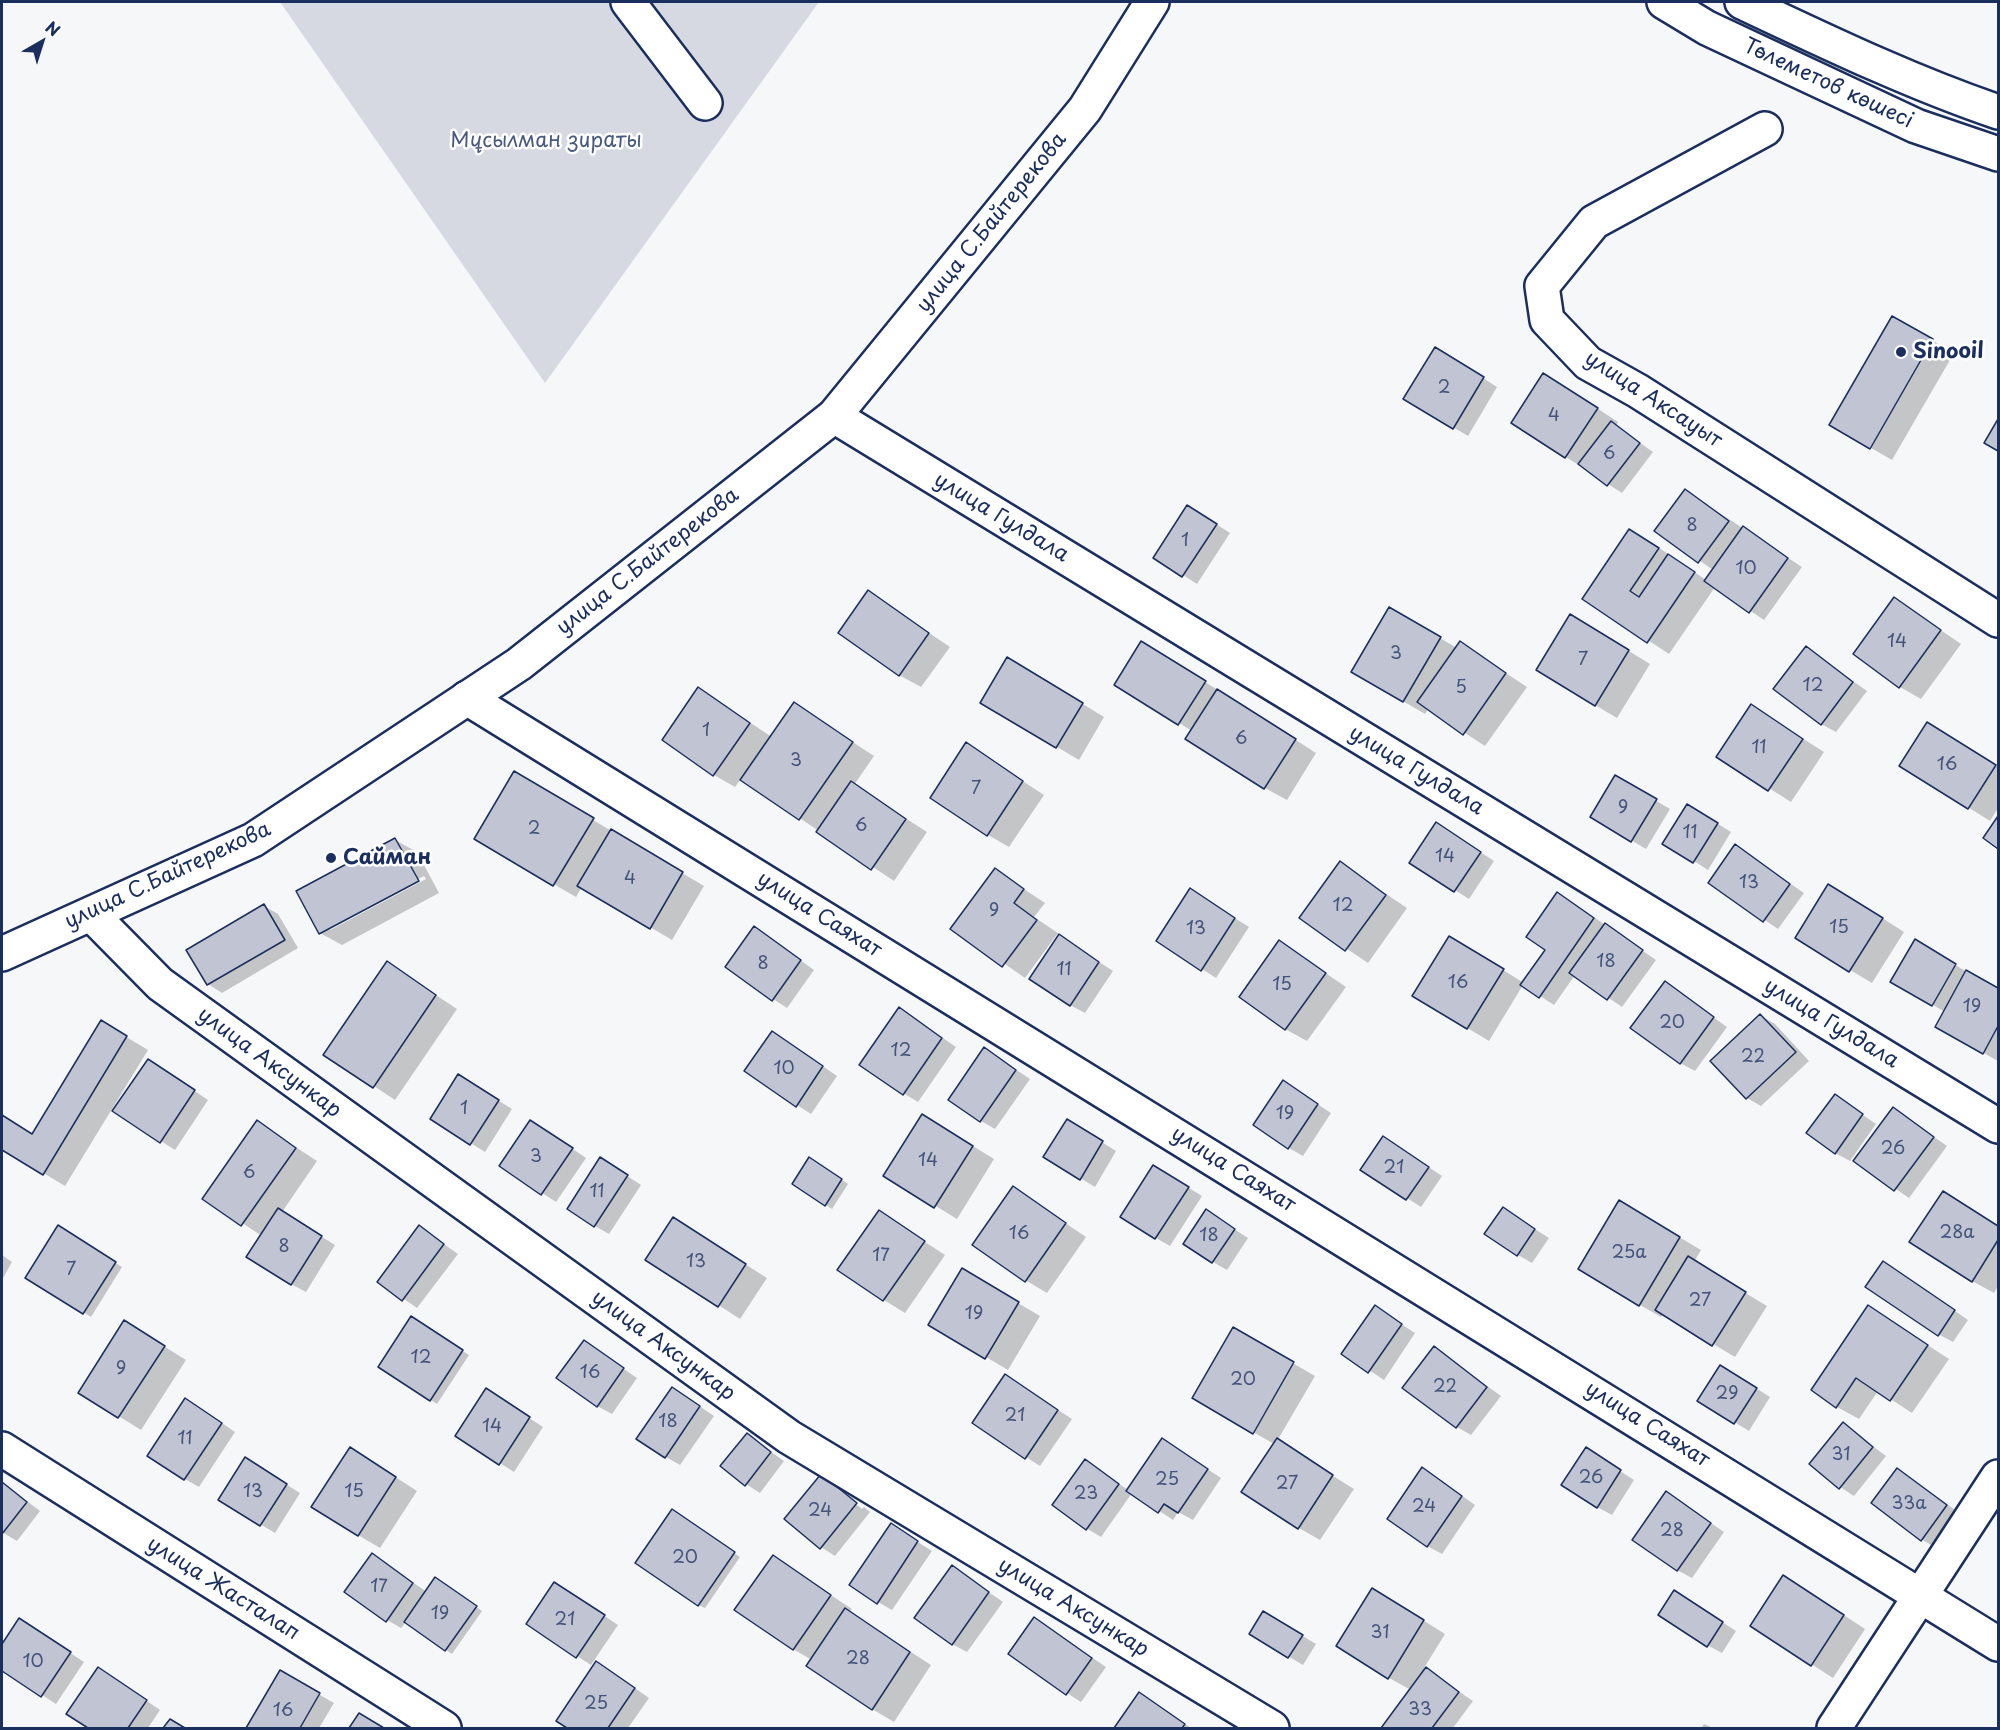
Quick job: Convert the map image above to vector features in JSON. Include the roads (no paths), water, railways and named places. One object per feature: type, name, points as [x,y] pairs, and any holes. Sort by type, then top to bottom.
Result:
[{"type":"street","points":[[628,2],[705,103]]},
{"type":"street","name":"улица С.Байтерекова","points":[[2,954],[253,840],[519,664],[834,416],[1085,109],[1152,2]]},
{"type":"street","name":"Төлеметов көшесі","points":[[1664,2],[1707,28],[1916,126],[1998,154]]},
{"type":"street","name":"Төлеметов көшесі","points":[[1742,2],[1871,63],[1934,90],[1998,112]]},
{"type":"street","name":"улица Аксауыт","points":[[1765,129],[1594,222],[1542,286],[1547,320],[1588,363],[1648,397],[1998,620]]},
{"type":"street","name":"улица Гулдала","points":[[834,416],[1998,1126]]},
{"type":"street","name":"улица Саяхат","points":[[467,698],[1921,1594],[1998,1644]]},
{"type":"street","name":"улица Аксункар","points":[[91,914],[160,984],[789,1437],[1272,1728]]},
{"type":"street","name":"улица Жасталап","points":[[2,1449],[444,1728]]},
{"type":"street","points":[[1834,1728],[1998,1477]]},
{"type":"place","name":"Sinooil","points":[[1901,352]]},
{"type":"place","name":"Сайман","points":[[331,858]]},
{"type":"park label","name":"Мұсылман зираты","points":[[546,141]]}]
